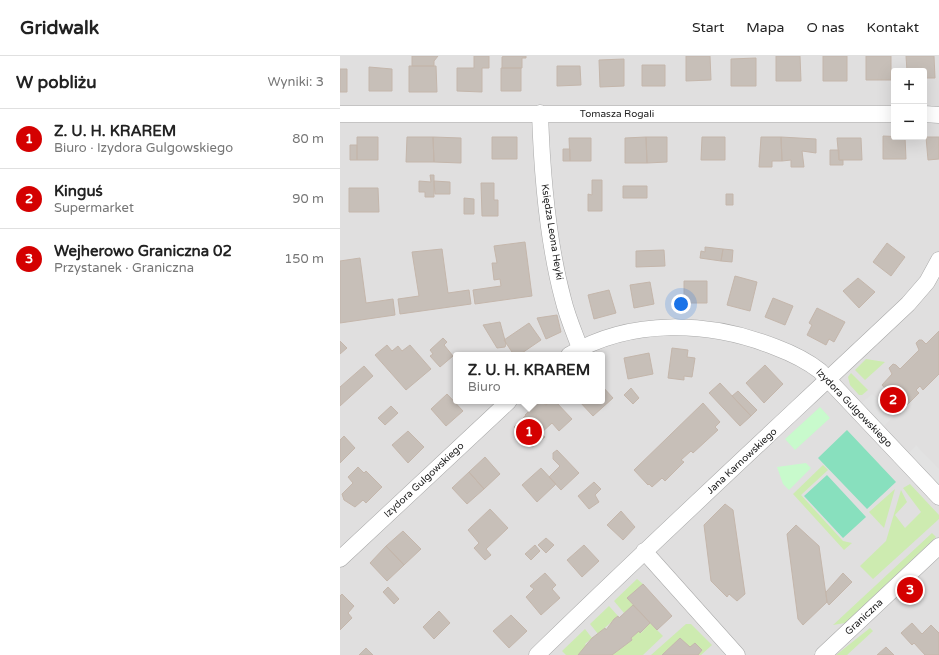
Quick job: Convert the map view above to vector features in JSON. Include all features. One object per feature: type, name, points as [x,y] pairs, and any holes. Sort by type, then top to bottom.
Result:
[{"type":"street","name":"Księdza Leona Heyki","points":[[540,113],[543,176],[550,230],[574,352]]},
{"type":"street","name":"Tomasza Rogali","points":[[340,114],[891,114]]},
{"type":"street","points":[[927,114],[939,114]]},
{"type":"street","name":"Jana Karnowskiego","points":[[538,655],[644,551],[908,304],[927,282],[939,260]]},
{"type":"street","name":"Izydora Gulgowskiego","points":[[574,352],[605,339],[666,326],[701,327],[758,340],[786,351],[810,363],[828,380],[939,498]]},
{"type":"street","name":"Izydora Gulgowskiego","points":[[340,559],[506,404]]},
{"type":"street","name":"Graniczna","points":[[823,655],[939,546]]},
{"type":"street","points":[[644,551],[737,655]]},
{"type":"shaded area","points":[[340,56],[939,56],[939,655],[340,655]]},
{"type":"shaded area","points":[[872,394],[894,416],[882,428],[859,405]]},
{"type":"shaded area","points":[[916,445],[939,469],[939,486],[908,454]]},
{"type":"green space","points":[[866,359],[885,362],[865,380],[855,370]]},
{"type":"green space","points":[[851,373],[868,390],[862,395],[859,395],[850,385],[848,377]]},
{"type":"green space","points":[[820,407],[830,418],[795,450],[785,439]]},
{"type":"green space","points":[[847,430],[896,482],[867,509],[818,458]]},
{"type":"green space","points":[[806,463],[811,468],[789,490],[783,484],[777,467]]},
{"type":"green space","points":[[823,465],[828,470],[801,495],[843,541],[852,543],[844,550],[793,494]]},
{"type":"green space","points":[[827,475],[866,517],[843,538],[804,496]]},
{"type":"green space","points":[[910,484],[939,515],[939,519],[873,579],[860,566],[886,541],[901,490],[907,502],[895,515],[905,528],[921,512],[903,488]]},
{"type":"green space","points":[[895,489],[884,528],[869,512]]},
{"type":"green space","points":[[932,533],[936,537],[845,623],[833,625]]},
{"type":"green space","points":[[637,579],[643,584],[627,598],[633,605],[624,613],[614,601]]},
{"type":"green space","points":[[609,606],[618,616],[598,634],[590,624]]},
{"type":"green space","points":[[650,623],[663,636],[643,655],[612,655],[632,640],[631,638],[639,631],[641,633]]},
{"type":"green space","points":[[686,624],[691,624],[712,645],[701,655],[698,655],[702,650],[695,643],[690,647],[680,638],[662,655],[651,655]]},
{"type":"green space","points":[[870,628],[873,631],[847,655],[836,655]]},
{"type":"green space","points":[[585,629],[592,638],[585,644],[587,646],[578,655],[566,655],[562,651]]},
{"type":"building","points":[[412,56],[438,56],[434,61],[434,66],[412,66]]},
{"type":"building","points":[[474,56],[489,56],[489,68],[482,68],[482,92],[457,91],[457,68],[474,68]]},
{"type":"building","points":[[526,56],[526,58],[522,58],[522,68],[502,68],[502,57]]},
{"type":"building","points":[[686,56],[710,56],[711,80],[686,81]]},
{"type":"building","points":[[776,56],[800,56],[801,81],[776,81]]},
{"type":"building","points":[[823,56],[847,56],[847,81],[823,81]]},
{"type":"building","points":[[866,56],[891,56],[891,80],[866,80]]},
{"type":"building","points":[[906,56],[934,56],[935,78],[927,78],[927,68],[907,68]]},
{"type":"building","points":[[756,58],[756,86],[731,86],[731,59]]},
{"type":"building","points":[[624,59],[624,86],[600,87],[599,60]]},
{"type":"building","points":[[642,65],[665,65],[665,86],[642,86]]},
{"type":"building","points":[[409,66],[436,66],[437,92],[409,92]]},
{"type":"building","points":[[557,66],[580,66],[581,85],[557,86]]},
{"type":"building","points":[[369,67],[392,69],[392,91],[369,91]]},
{"type":"building","points":[[501,68],[521,68],[521,91],[501,91]]},
{"type":"building","points":[[340,69],[347,69],[347,92],[340,92]]},
{"type":"building","points":[[883,136],[891,136],[891,140],[905,140],[906,159],[883,159]]},
{"type":"building","points":[[357,137],[378,137],[378,160],[357,160]]},
{"type":"building","points":[[407,137],[433,137],[434,162],[406,162]]},
{"type":"building","points":[[433,137],[461,138],[461,163],[434,162]]},
{"type":"building","points":[[492,137],[517,137],[517,159],[492,159]]},
{"type":"building","points":[[646,137],[647,163],[625,163],[625,138]]},
{"type":"building","points":[[646,137],[667,137],[667,162],[647,163]]},
{"type":"building","points":[[702,137],[725,137],[725,160],[701,160]]},
{"type":"building","points":[[761,137],[781,137],[782,161],[772,161],[772,167],[759,167]]},
{"type":"building","points":[[781,137],[816,139],[816,153],[802,151],[804,167],[791,167],[791,160],[782,161]]},
{"type":"building","points":[[927,137],[939,137],[939,159],[928,160]]},
{"type":"building","points":[[569,138],[591,138],[591,161],[570,161]]},
{"type":"building","points":[[837,138],[861,138],[862,160],[839,160]]},
{"type":"building","points":[[350,145],[357,145],[357,160],[350,160]]},
{"type":"building","points":[[563,149],[570,149],[570,161],[563,161]]},
{"type":"building","points":[[830,150],[839,150],[839,160],[843,160],[843,165],[830,165]]},
{"type":"building","points":[[430,175],[434,175],[434,197],[425,197],[425,192],[419,192],[419,181],[431,182]]},
{"type":"building","points":[[592,180],[602,180],[602,211],[588,211],[588,194],[592,195]]},
{"type":"building","points":[[434,181],[450,182],[450,194],[435,194]]},
{"type":"building","points":[[481,183],[494,183],[494,200],[498,200],[498,216],[482,216]]},
{"type":"building","points":[[623,186],[647,186],[647,198],[623,198]]},
{"type":"building","points":[[349,188],[378,188],[379,212],[349,212]]},
{"type":"building","points":[[726,194],[733,194],[733,205],[726,205]]},
{"type":"building","points":[[464,198],[474,199],[474,214],[464,214]]},
{"type":"building","points":[[525,242],[532,296],[475,304],[473,290],[501,286],[500,279],[494,280],[492,263],[497,263],[494,246]]},
{"type":"building","points":[[887,243],[905,257],[891,276],[873,262]]},
{"type":"building","points":[[705,247],[723,249],[721,261],[700,258],[701,251],[705,252]]},
{"type":"building","points":[[442,249],[448,293],[469,290],[471,304],[400,314],[398,299],[419,296],[412,252]]},
{"type":"building","points":[[723,249],[733,250],[732,262],[721,261]]},
{"type":"building","points":[[664,250],[665,266],[636,267],[636,251]]},
{"type":"building","points":[[360,258],[366,303],[393,299],[395,315],[340,323],[340,261]]},
{"type":"building","points":[[735,276],[757,282],[750,311],[727,305]]},
{"type":"building","points":[[858,278],[875,292],[859,308],[843,291]]},
{"type":"building","points":[[684,281],[707,281],[707,303],[684,303]]},
{"type":"building","points":[[650,282],[654,304],[634,308],[630,285]]},
{"type":"building","points":[[609,290],[616,313],[594,319],[588,295]]},
{"type":"building","points":[[773,298],[793,306],[785,325],[765,317]]},
{"type":"building","points":[[817,308],[845,322],[834,342],[829,339],[826,345],[807,335],[812,325],[809,323]]},
{"type":"building","points":[[557,315],[561,332],[546,339],[537,318]]},
{"type":"building","points":[[500,322],[506,344],[505,347],[497,348],[483,325]]},
{"type":"building","points":[[529,323],[541,340],[523,352],[512,352],[504,340]]},
{"type":"building","points":[[939,331],[939,374],[923,390],[920,386],[916,390],[919,393],[904,408],[898,401],[893,405],[887,399],[891,395],[882,385],[892,374],[889,368],[893,364],[900,369],[919,350],[916,343],[919,340],[922,340],[926,344]]},
{"type":"building","points":[[443,338],[447,342],[444,345],[453,356],[440,367],[430,356],[433,354],[430,350]]},
{"type":"building","points":[[340,341],[347,348],[340,354]]},
{"type":"building","points":[[387,345],[392,351],[398,346],[402,351],[410,345],[431,369],[406,390],[375,355]]},
{"type":"building","points":[[672,348],[688,350],[687,357],[695,358],[692,377],[684,376],[684,380],[668,378]]},
{"type":"building","points":[[649,353],[653,374],[628,379],[624,358]]},
{"type":"building","points":[[765,365],[783,384],[764,403],[746,383]]},
{"type":"building","points":[[364,366],[373,376],[340,406],[340,387]]},
{"type":"building","points":[[720,383],[751,416],[740,426],[709,393]]},
{"type":"building","points":[[631,388],[639,398],[633,404],[624,395]]},
{"type":"building","points":[[605,389],[613,398],[593,416],[582,404],[605,404]]},
{"type":"building","points":[[738,391],[757,410],[751,416],[732,396]]},
{"type":"building","points":[[447,394],[453,400],[453,404],[456,404],[463,411],[446,426],[431,409]]},
{"type":"building","points":[[703,403],[720,422],[715,427],[718,430],[693,453],[691,451],[681,460],[684,462],[665,481],[662,478],[652,487],[649,484],[648,485],[634,470]]},
{"type":"building","points":[[537,404],[558,404],[572,419],[559,431],[552,423],[541,433],[525,415]]},
{"type":"building","points":[[391,406],[398,413],[385,425],[378,418]]},
{"type":"building","points":[[525,416],[545,437],[532,447],[514,427]]},
{"type":"building","points":[[408,431],[424,447],[408,463],[392,445]]},
{"type":"building","points":[[344,436],[355,448],[340,463],[340,440]]},
{"type":"building","points":[[557,450],[579,473],[561,490],[549,477],[560,466],[553,459],[553,453]]},
{"type":"building","points":[[485,457],[500,474],[484,489],[469,472]]},
{"type":"building","points":[[358,467],[364,473],[366,471],[382,487],[366,503],[363,500],[355,507],[344,500],[342,494],[353,483],[348,477]]},
{"type":"building","points":[[541,468],[556,484],[537,502],[522,485]]},
{"type":"building","points":[[469,472],[484,489],[467,504],[452,488]]},
{"type":"building","points":[[594,482],[601,489],[595,495],[599,502],[589,509],[578,496]]},
{"type":"building","points":[[725,504],[733,510],[745,594],[737,601],[729,594],[727,597],[711,581],[704,525]]},
{"type":"building","points":[[490,509],[508,528],[486,549],[491,555],[485,560],[474,548],[479,543],[468,530]]},
{"type":"building","points":[[621,511],[635,527],[623,540],[607,525]]},
{"type":"building","points":[[796,525],[819,546],[827,602],[803,625],[798,619],[787,534]]},
{"type":"building","points":[[403,531],[421,549],[404,565],[386,546]]},
{"type":"building","points":[[546,538],[554,545],[546,553],[538,545]]},
{"type":"building","points":[[535,545],[540,551],[531,560],[525,554]]},
{"type":"building","points":[[584,545],[599,561],[582,577],[567,560]]},
{"type":"building","points":[[386,546],[404,565],[387,581],[370,563]]},
{"type":"building","points":[[545,573],[556,585],[552,589],[560,598],[541,615],[526,597],[534,589],[530,586]]},
{"type":"building","points":[[843,573],[852,582],[829,605],[827,602],[826,592]]},
{"type":"building","points":[[643,584],[672,616],[657,630],[627,598]]},
{"type":"building","points":[[388,587],[399,599],[394,604],[383,592]]},
{"type":"building","points":[[342,594],[354,606],[348,613],[352,618],[340,630],[340,596]]},
{"type":"building","points":[[633,605],[650,623],[640,633],[639,631],[631,638],[632,640],[612,655],[578,655],[592,638],[605,628],[606,630],[614,619],[618,616],[619,618]]},
{"type":"building","points":[[439,611],[450,623],[434,639],[423,627]]},
{"type":"building","points":[[511,615],[527,631],[509,648],[493,631]]},
{"type":"building","points":[[912,623],[922,634],[931,625],[939,633],[939,655],[925,655],[914,643],[912,645],[901,633]]},
{"type":"building","points":[[680,638],[690,647],[695,643],[702,650],[698,655],[662,655]]},
{"type":"building","points":[[886,647],[894,655],[877,655]]},
{"type":"building","points":[[366,648],[373,655],[359,655]]},
{"type":"place","name":"Kinguś","points":[[893,400]]},
{"type":"place","name":"Z. U. H. KRAREM","points":[[529,432]]},
{"type":"place","name":"Wejherowo Graniczna 02","points":[[910,590]]}]
